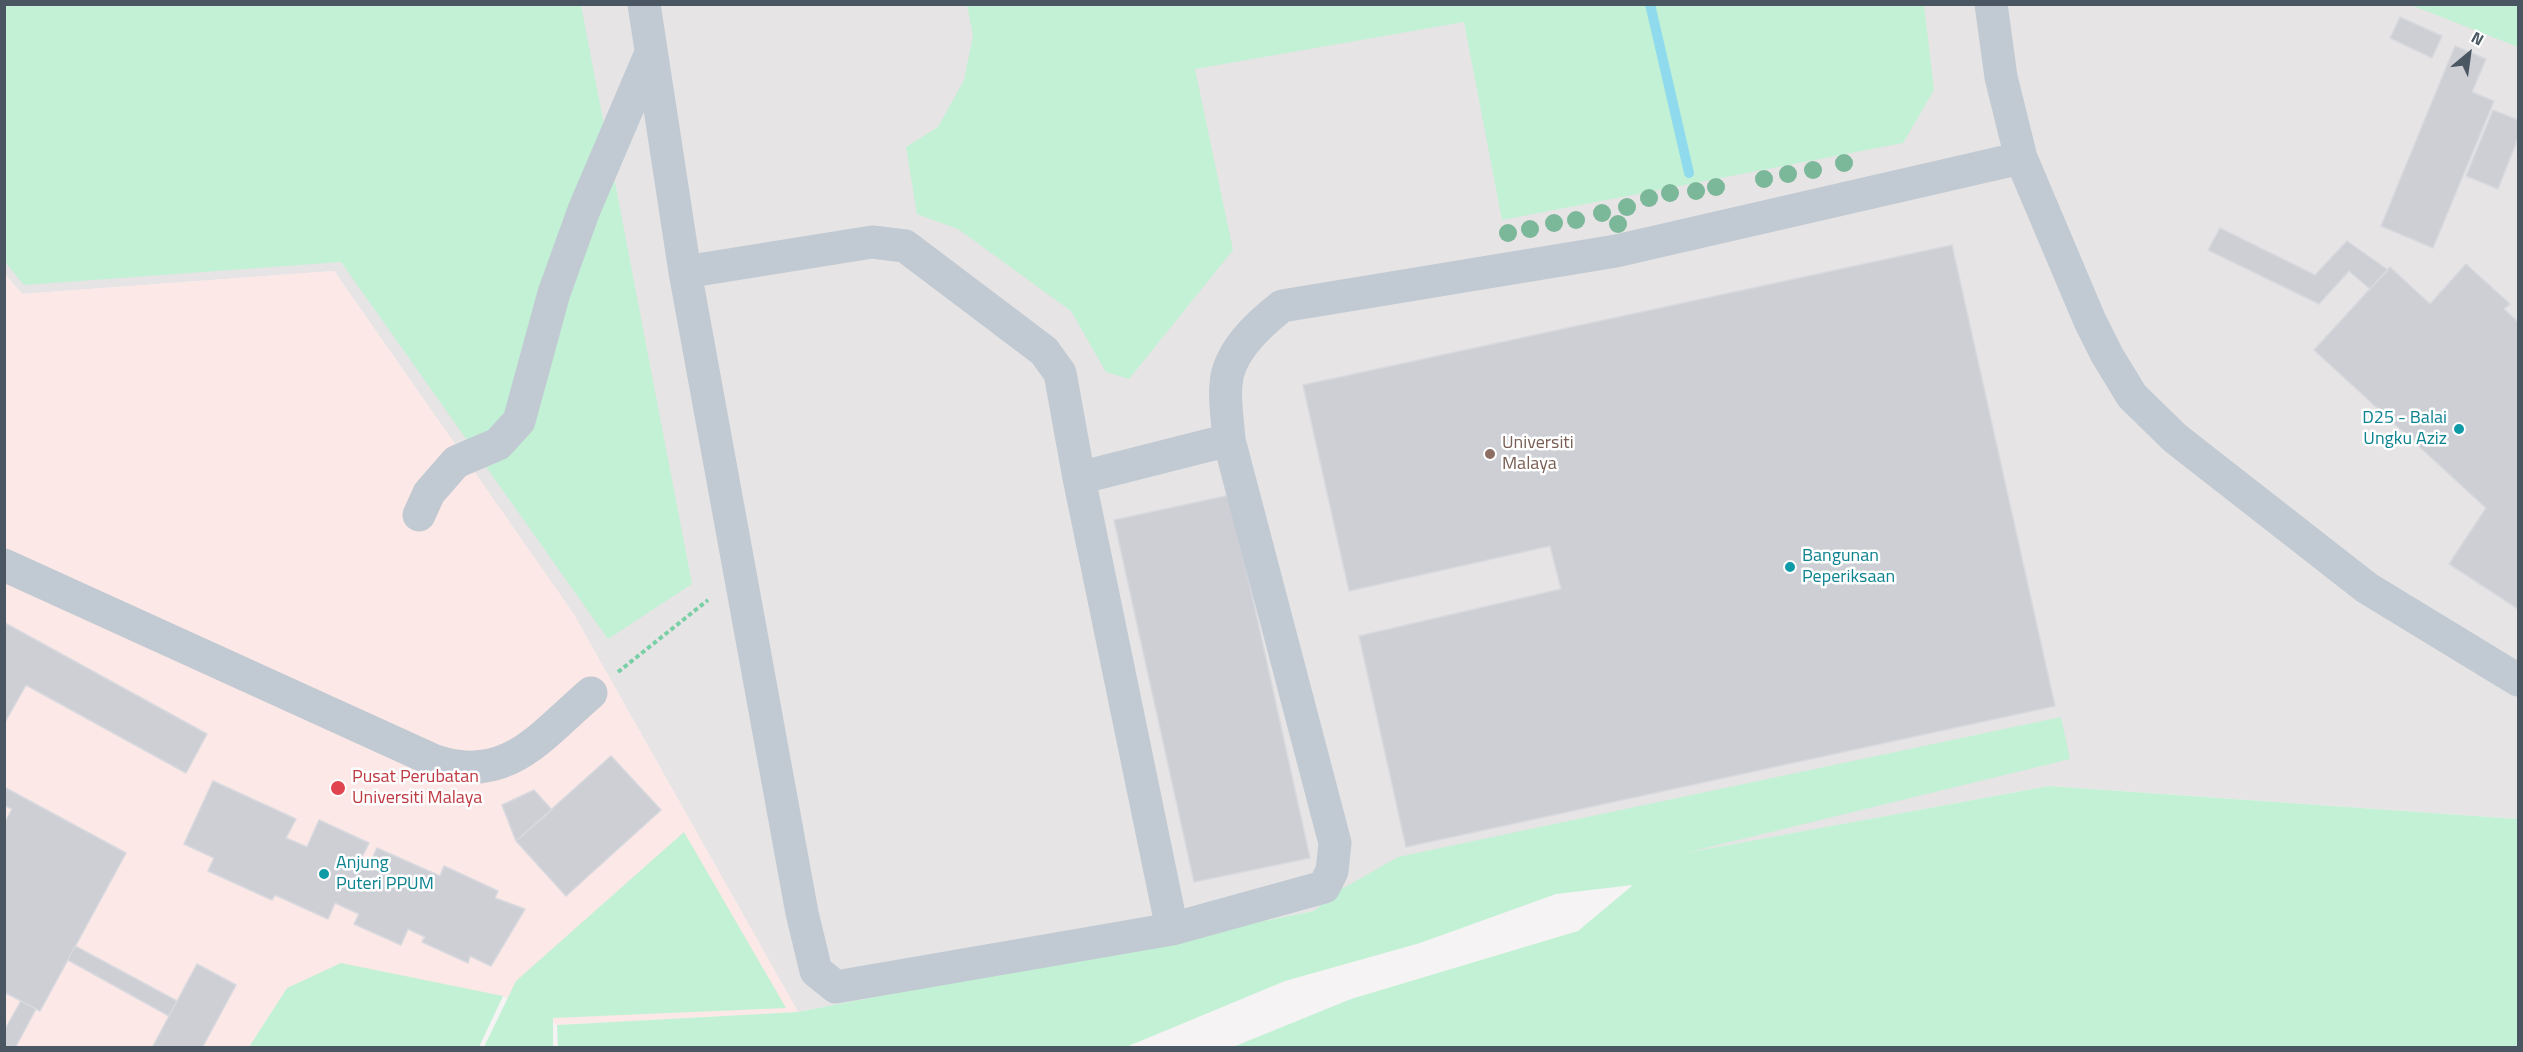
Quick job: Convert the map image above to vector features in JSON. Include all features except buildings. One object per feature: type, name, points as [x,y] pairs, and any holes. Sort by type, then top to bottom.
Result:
[{"type":"lane","points":[[644,4],[685,272],[802,913],[816,972],[836,987],[1172,928],[1324,887],[1332,871],[1335,843],[1230,440],[1226,382],[1234,358],[1257,326],[1282,306],[1616,251],[2021,158]]},
{"type":"lane","points":[[1991,4],[2001,77],[2021,158],[2090,321],[2132,396],[2175,438],[2367,588],[2518,680]]},
{"type":"lane","points":[[419,515],[429,493],[456,462],[498,444],[519,421],[554,293],[584,210],[651,53]]},
{"type":"lane","points":[[685,272],[872,242],[911,249],[1044,351],[1060,373],[1078,478],[1172,928]]},
{"type":"lane","points":[[1078,478],[1230,440]]},
{"type":"lane","points":[[4,565],[435,761],[458,768],[486,767],[507,761],[591,693]]},
{"type":"path","points":[[591,693],[741,573]]},
{"type":"shaded area","name":"Universiti Malaya","points":[[4,5],[2518,5],[2518,819],[2049,786],[1670,856],[1314,911],[798,1012],[573,613],[334,271],[22,294],[5,274]]},
{"type":"shaded area","name":"Pusat Perubatan Universiti Malaya","points":[[334,271],[573,613],[798,1012],[557,1025],[503,996],[287,988],[249,1047],[5,1047],[4,274],[22,294]]},
{"type":"green space","points":[[4,5],[581,5],[692,584],[608,639],[341,262],[24,285],[5,262]]},
{"type":"green space","points":[[967,5],[1924,5],[1934,90],[1903,143],[1502,220],[1464,22],[1195,69],[1233,250],[1129,379],[1106,372],[1071,311],[958,229],[917,214],[906,147],[938,127],[964,80],[973,36]]},
{"type":"green space","points":[[2411,5],[2518,5],[2518,47]]},
{"type":"green space","points":[[2061,717],[2070,759],[1685,853],[2049,786],[2518,819],[2518,1047],[1233,1047],[1351,999],[1578,931],[1633,885],[1556,894],[1420,943],[1285,981],[1126,1047],[558,1048],[557,1025],[798,1012],[1314,911],[1340,890],[1398,857]]},
{"type":"green space","points":[[684,832],[786,1008],[553,1018],[553,1047],[484,1047],[516,981]]},
{"type":"green space","points":[[341,963],[503,996],[479,1047],[249,1047],[287,988]]},
{"type":"waterway","points":[[1650,4],[1689,173]]},
{"type":"place","name":"D25 - Balai Ungku Aziz","points":[[2459,429]]},
{"type":"place","name":"Universiti Malaya","points":[[1490,454]]},
{"type":"place","name":"Bangunan Peperiksaan","points":[[1790,567]]},
{"type":"place","name":"Pusat Perubatan Universiti Malaya","points":[[338,788]]},
{"type":"place","name":"Anjung Puteri PPUM","points":[[324,874]]}]
